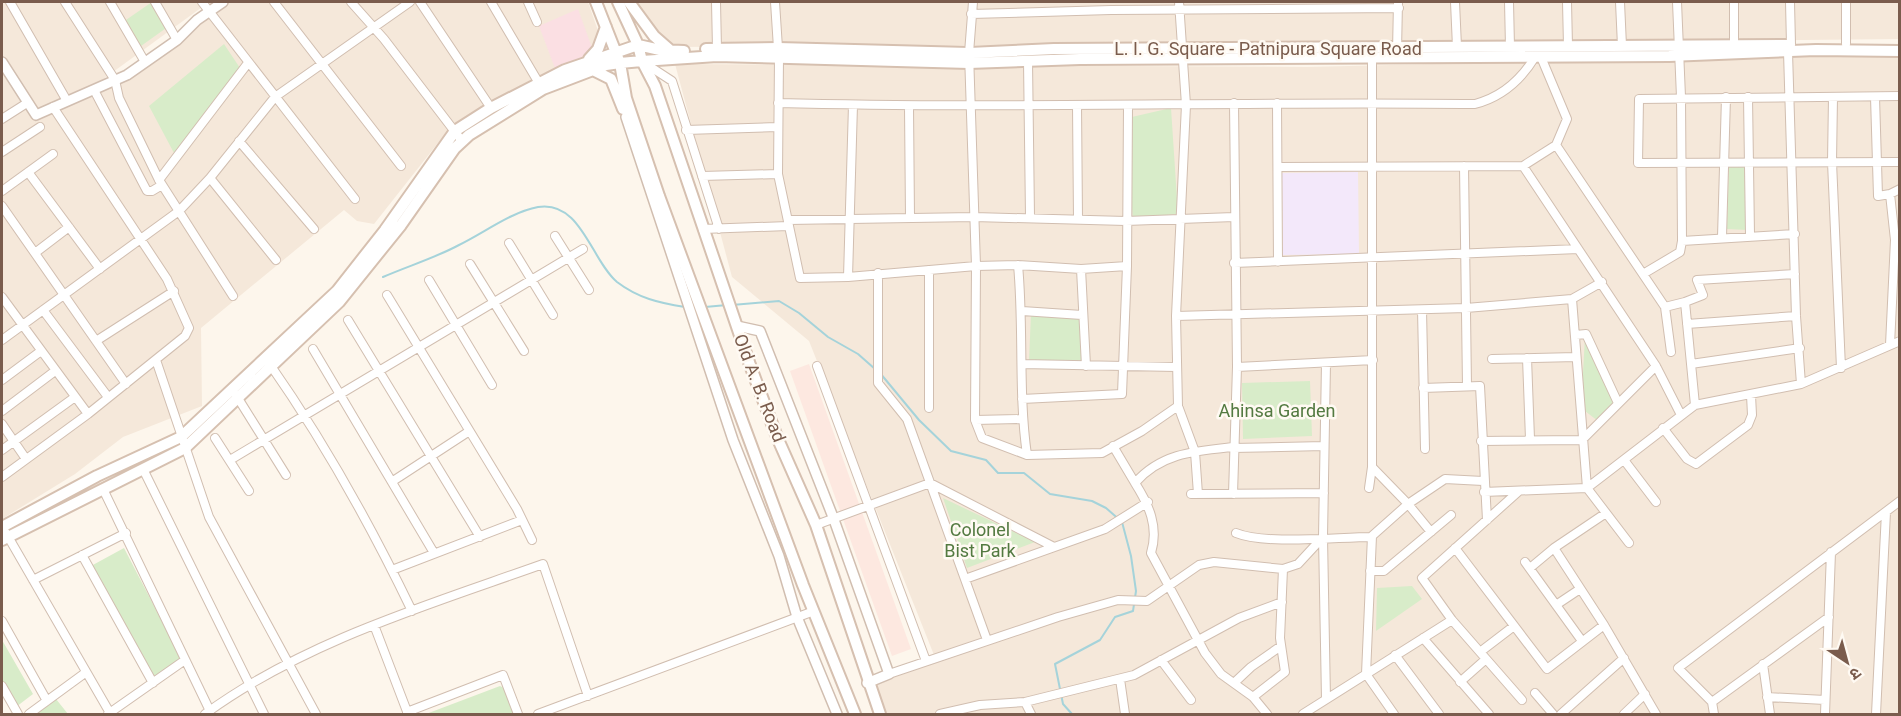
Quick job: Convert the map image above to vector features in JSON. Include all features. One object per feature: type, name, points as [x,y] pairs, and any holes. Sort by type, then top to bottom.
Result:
[{"type":"main road","points":[[596,2],[616,51]]},
{"type":"main road","points":[[336,299],[455,131],[490,108],[590,66],[616,51],[638,45],[618,2]]},
{"type":"main road","points":[[629,2],[654,36],[670,50]]},
{"type":"main road","points":[[590,66],[606,27]]},
{"type":"main road","name":"L. I. G. Square - Patnipura Square Road","points":[[638,45],[670,50],[717,49],[1028,61],[1182,54],[1372,52],[1538,57],[1846,44],[1899,44]]},
{"type":"main road","name":"Old A. B. Road","points":[[638,45],[642,61],[655,86],[720,281],[777,437],[816,525],[867,683],[880,714]]},
{"type":"main road","name":"L. I. G. Square - Patnipura Square Road","points":[[1397,52],[1456,47],[1568,46],[1622,46],[1679,51],[1734,45],[1899,51]]},
{"type":"main road","name":"L. I. G. Square - Patnipura Square Road","points":[[969,58],[1054,49],[1182,54]]},
{"type":"main road","name":"Old A. B. Road","points":[[616,51],[629,116],[704,334],[855,714]]},
{"type":"main road","name":"L. I. G. Square - Patnipura Square Road","points":[[590,66],[778,52]]},
{"type":"main road","points":[[590,66],[611,79],[629,116]]},
{"type":"main road","points":[[4,534],[143,469],[183,442],[336,299],[462,141],[541,86]]},
{"type":"main road","points":[[4,534],[97,476],[183,442]]},
{"type":"main road","points":[[97,476],[103,489]]},
{"type":"street","points":[[10,2],[67,101]]},
{"type":"street","points":[[65,2],[115,80],[119,98],[160,182],[233,296]]},
{"type":"street","points":[[110,2],[145,62]]},
{"type":"street","points":[[155,2],[177,39]]},
{"type":"street","points":[[202,2],[355,199]]},
{"type":"street","points":[[2,66],[36,114],[115,80],[177,39],[208,11],[223,2]]},
{"type":"street","points":[[274,2],[322,61],[401,166]]},
{"type":"street","points":[[351,2],[372,29],[384,39],[462,141]]},
{"type":"street","points":[[2,340],[179,211],[210,178],[275,97],[322,61],[410,2]]},
{"type":"street","points":[[420,2],[490,108]]},
{"type":"street","points":[[491,2],[541,86]]},
{"type":"street","points":[[528,2],[537,22]]},
{"type":"street","points":[[716,2],[717,49]]},
{"type":"street","points":[[775,2],[778,52],[778,174],[800,278],[848,278],[878,273],[976,266],[1018,265],[1081,269],[1127,266]]},
{"type":"street","points":[[973,2],[969,58],[976,266],[975,420],[982,438],[1027,455],[1102,453],[1142,431],[1178,406]]},
{"type":"street","points":[[1179,2],[1186,105],[1179,219],[1176,367],[1178,406],[1195,452],[1195,494],[1324,493]]},
{"type":"street","points":[[1455,2],[1456,47]]},
{"type":"street","points":[[1509,2],[1510,47]]},
{"type":"street","points":[[1567,2],[1568,46]]},
{"type":"street","points":[[1620,2],[1622,46]]},
{"type":"street","points":[[1643,274],[1680,252],[1682,241],[1681,97],[1677,2]]},
{"type":"street","points":[[1734,2],[1734,45]]},
{"type":"street","points":[[1790,2],[1791,162],[1796,316],[1801,384]]},
{"type":"street","points":[[1846,2],[1846,44]]},
{"type":"street","points":[[971,14],[1111,6],[1179,11],[1398,5],[1397,52]]},
{"type":"street","points":[[1370,488],[1373,360],[1370,312],[1372,52]]},
{"type":"street","points":[[778,103],[909,107],[1371,102],[1475,104],[1506,90],[1526,72],[1538,57],[1567,119],[1556,145],[1523,166],[1278,167]]},
{"type":"street","points":[[642,61],[672,81],[719,229]]},
{"type":"street","points":[[1028,61],[1029,217]]},
{"type":"street","points":[[94,90],[149,193],[160,182],[248,63]]},
{"type":"street","points":[[1899,96],[1639,99],[1638,163],[1899,162]]},
{"type":"street","points":[[1722,237],[1726,97]]},
{"type":"street","points":[[1748,97],[1750,235]]},
{"type":"street","points":[[1833,97],[1832,162],[1840,368]]},
{"type":"street","points":[[1875,97],[1878,196],[1890,194],[1899,189]]},
{"type":"street","points":[[2,119],[27,103]]},
{"type":"street","points":[[1233,494],[1236,367],[1234,103]]},
{"type":"street","points":[[1277,103],[1278,262]]},
{"type":"street","points":[[848,278],[853,105]]},
{"type":"street","points":[[1077,105],[1078,219]]},
{"type":"street","points":[[1022,399],[1122,394],[1125,365],[1128,106]]},
{"type":"street","points":[[2,477],[126,384],[185,336],[189,328],[174,291],[53,107]]},
{"type":"street","points":[[909,107],[910,218]]},
{"type":"street","points":[[686,130],[777,127]]},
{"type":"street","points":[[2,152],[40,128]]},
{"type":"street","points":[[239,141],[314,229]]},
{"type":"street","points":[[1556,145],[1665,307],[1668,314],[1671,352]]},
{"type":"street","points":[[2,191],[53,154]]},
{"type":"street","points":[[1464,166],[1467,386]]},
{"type":"street","points":[[1523,166],[1656,366],[1681,415]]},
{"type":"street","points":[[28,172],[100,268]]},
{"type":"street","points":[[702,176],[778,174]]},
{"type":"street","points":[[210,178],[276,260]]},
{"type":"street","points":[[1890,194],[1895,240],[1890,345]]},
{"type":"street","points":[[2,206],[126,384]]},
{"type":"street","points":[[703,229],[849,220],[974,216],[1126,221],[1234,217]]},
{"type":"street","points":[[35,253],[69,227]]},
{"type":"street","points":[[1682,241],[1795,234]]},
{"type":"street","points":[[555,236],[590,290]]},
{"type":"street","points":[[509,243],[553,315]]},
{"type":"street","points":[[230,460],[583,249]]},
{"type":"street","points":[[1234,263],[1578,249]]},
{"type":"street","points":[[470,264],[524,351]]},
{"type":"street","points":[[1018,265],[1022,311],[1022,419],[1027,455]]},
{"type":"street","points":[[1081,269],[1086,366]]},
{"type":"street","points":[[928,270],[929,408]]},
{"type":"street","points":[[878,273],[878,383],[907,418],[987,640]]},
{"type":"street","points":[[1665,307],[1702,295],[1697,280],[1795,274]]},
{"type":"street","points":[[429,280],[492,385]]},
{"type":"street","points":[[1176,316],[1466,308],[1572,299],[1602,282]]},
{"type":"street","points":[[96,341],[174,291]]},
{"type":"street","points":[[387,296],[532,540]]},
{"type":"street","points":[[2,297],[88,414]]},
{"type":"street","points":[[1572,299],[1587,488],[1629,543]]},
{"type":"street","points":[[1685,302],[1695,405]]},
{"type":"street","points":[[43,310],[108,397]]},
{"type":"street","points":[[1422,310],[1425,449]]},
{"type":"street","points":[[1022,311],[1082,315]]},
{"type":"street","points":[[1687,324],[1796,316]]},
{"type":"street","points":[[348,320],[429,457],[480,537]]},
{"type":"street","points":[[736,326],[760,331],[834,516],[889,674]]},
{"type":"street","points":[[704,334],[733,440],[779,556],[797,617],[837,714]]},
{"type":"street","points":[[1575,335],[1586,334],[1618,403]]},
{"type":"street","points":[[1484,492],[1587,488],[1695,405],[1801,384],[1899,341]]},
{"type":"street","points":[[1691,364],[1800,348]]},
{"type":"street","points":[[313,349],[434,553]]},
{"type":"street","points":[[2,380],[41,351]]},
{"type":"street","points":[[1492,359],[1576,357]]},
{"type":"street","points":[[1527,358],[1530,439]]},
{"type":"street","points":[[156,360],[209,518],[316,714]]},
{"type":"street","points":[[1236,367],[1373,360]]},
{"type":"street","points":[[269,363],[304,416],[392,570],[412,611]]},
{"type":"street","points":[[1326,363],[1323,537],[1326,699]]},
{"type":"street","points":[[1022,364],[1176,367]]},
{"type":"street","points":[[817,366],[926,661]]},
{"type":"street","points":[[1481,441],[1582,440],[1656,366]]},
{"type":"street","points":[[2,411],[56,371]]},
{"type":"street","points":[[1423,388],[1480,386],[1483,481],[1487,520]]},
{"type":"street","points":[[236,394],[286,475]]},
{"type":"street","points":[[1663,428],[1687,459],[1696,464],[1748,425],[1752,415],[1751,395]]},
{"type":"street","points":[[2,450],[75,397]]},
{"type":"street","points":[[975,420],[1022,419]]},
{"type":"street","points":[[2,424],[26,459]]},
{"type":"street","points":[[393,481],[468,432]]},
{"type":"street","points":[[215,438],[249,491]]},
{"type":"street","points":[[1113,446],[1148,502],[1155,538],[1151,553],[1198,639],[1221,674],[1253,697],[1267,714]]},
{"type":"street","points":[[1135,483],[1149,467],[1157,462],[1195,452],[1233,448],[1324,446]]},
{"type":"street","points":[[1624,460],[1656,502]]},
{"type":"street","points":[[1372,467],[1431,532]]},
{"type":"street","points":[[143,469],[264,714]]},
{"type":"street","points":[[1236,533],[1245,537],[1277,539],[1372,537],[1408,504],[1445,479],[1483,481]]},
{"type":"street","points":[[816,525],[834,516],[930,483],[1054,547]]},
{"type":"street","points":[[103,489],[126,533],[208,713],[249,686],[340,638],[543,564],[588,696]]},
{"type":"street","points":[[1519,491],[1422,578],[1452,620],[1522,700]]},
{"type":"street","points":[[1714,714],[1712,702],[1678,668],[1899,501]]},
{"type":"street","points":[[965,579],[1105,529],[1148,502]]},
{"type":"street","points":[[1876,714],[1886,512]]},
{"type":"street","points":[[1582,641],[1527,565],[1606,513]]},
{"type":"street","points":[[1370,571],[1384,571],[1451,515]]},
{"type":"street","points":[[392,570],[522,520]]},
{"type":"street","points":[[33,580],[126,533]]},
{"type":"street","points":[[4,534],[33,580],[109,714],[185,660]]},
{"type":"street","points":[[867,683],[1058,617],[1118,600],[1147,601],[1190,569],[1214,562],[1283,569],[1298,564],[1323,537]]},
{"type":"street","points":[[1372,537],[1366,674],[1394,714]]},
{"type":"street","points":[[1455,548],[1547,669],[1604,625]]},
{"type":"street","points":[[1554,548],[1604,625],[1656,714]]},
{"type":"street","points":[[1825,714],[1831,552]]},
{"type":"street","points":[[82,555],[153,683]]},
{"type":"street","points":[[1253,697],[1285,672],[1281,646],[1283,569]]},
{"type":"street","points":[[1556,605],[1580,589]]},
{"type":"street","points":[[940,714],[980,705],[1024,702],[1120,679],[1239,618],[1282,602]]},
{"type":"street","points":[[538,714],[814,611]]},
{"type":"street","points":[[1712,702],[1829,616]]},
{"type":"street","points":[[1304,714],[1452,620]]},
{"type":"street","points":[[2,621],[47,701]]},
{"type":"street","points":[[374,626],[407,713],[503,675],[518,714]]},
{"type":"street","points":[[1479,652],[1514,626]]},
{"type":"street","points":[[1423,638],[1489,714]]},
{"type":"street","points":[[1234,683],[1251,667],[1281,646]]},
{"type":"street","points":[[1395,656],[1439,714]]},
{"type":"street","points":[[1561,714],[1623,658]]},
{"type":"street","points":[[1460,682],[1486,659]]},
{"type":"street","points":[[1161,660],[1191,700]]},
{"type":"street","points":[[1763,664],[1770,714]]},
{"type":"street","points":[[29,714],[85,673]]},
{"type":"street","points":[[1120,679],[1125,714]]},
{"type":"street","points":[[2,686],[18,714]]},
{"type":"street","points":[[1535,693],[1553,714]]},
{"type":"street","points":[[1624,714],[1645,694]]},
{"type":"street","points":[[1767,697],[1825,700]]},
{"type":"street","points":[[1024,702],[1031,714]]},
{"type":"shaded area","points":[[2,2],[209,2],[91,88],[128,71],[221,2],[588,2],[604,48],[543,76],[449,129],[374,224],[357,221],[344,210],[201,328],[202,406],[123,437],[75,474],[2,519]]},
{"type":"shaded area","points":[[622,2],[1899,2],[1900,39],[668,47]]},
{"type":"shaded area","points":[[578,9],[595,56],[556,71],[539,26]]},
{"type":"shaded area","points":[[1899,53],[1899,714],[884,714],[868,678],[934,655],[809,341],[732,277],[675,64],[1307,67]]},
{"type":"shaded area","points":[[1358,172],[1359,254],[1283,255],[1282,173]]},
{"type":"shaded area","points":[[809,364],[911,649],[892,656],[790,371]]},
{"type":"green space","points":[[152,2],[169,26],[141,46],[123,22]]},
{"type":"green space","points":[[224,44],[240,68],[174,153],[149,106]]},
{"type":"green space","points":[[1171,108],[1178,214],[1133,218],[1123,119]]},
{"type":"green space","points":[[1729,165],[1749,165],[1748,230],[1727,229]]},
{"type":"green space","points":[[1031,313],[1083,315],[1082,363],[1029,361]]},
{"type":"green space","points":[[1585,337],[1615,402],[1598,421],[1581,408]]},
{"type":"green space","name":"Ahinsa Garden","points":[[1310,381],[1312,436],[1243,439],[1242,383]]},
{"type":"green space","name":"Colonel Bist Park","points":[[943,498],[1035,542],[967,568]]},
{"type":"green space","points":[[124,548],[182,660],[152,679],[91,566]]},
{"type":"green space","points":[[1412,586],[1422,599],[1376,631],[1377,588]]},
{"type":"green space","points":[[2,640],[33,694],[12,710],[2,692]]},
{"type":"green space","points":[[500,686],[504,688],[514,714],[426,714]]},
{"type":"green space","points":[[56,699],[68,714],[33,714]]},
{"type":"waterway","points":[[383,277],[450,250],[518,213],[538,207],[553,207],[565,213],[575,222],[617,282],[649,299],[685,307]]},
{"type":"waterway","points":[[732,305],[779,301],[799,313],[828,337],[858,354],[875,369]]},
{"type":"waterway","points":[[705,307],[727,305]]},
{"type":"waterway","points":[[880,373],[919,420],[951,451],[986,460],[998,473],[1024,473],[1050,494],[1092,501],[1106,508],[1122,522],[1131,556],[1136,591],[1133,611],[1115,617],[1100,640],[1055,664],[1063,704],[1072,714]]}]
